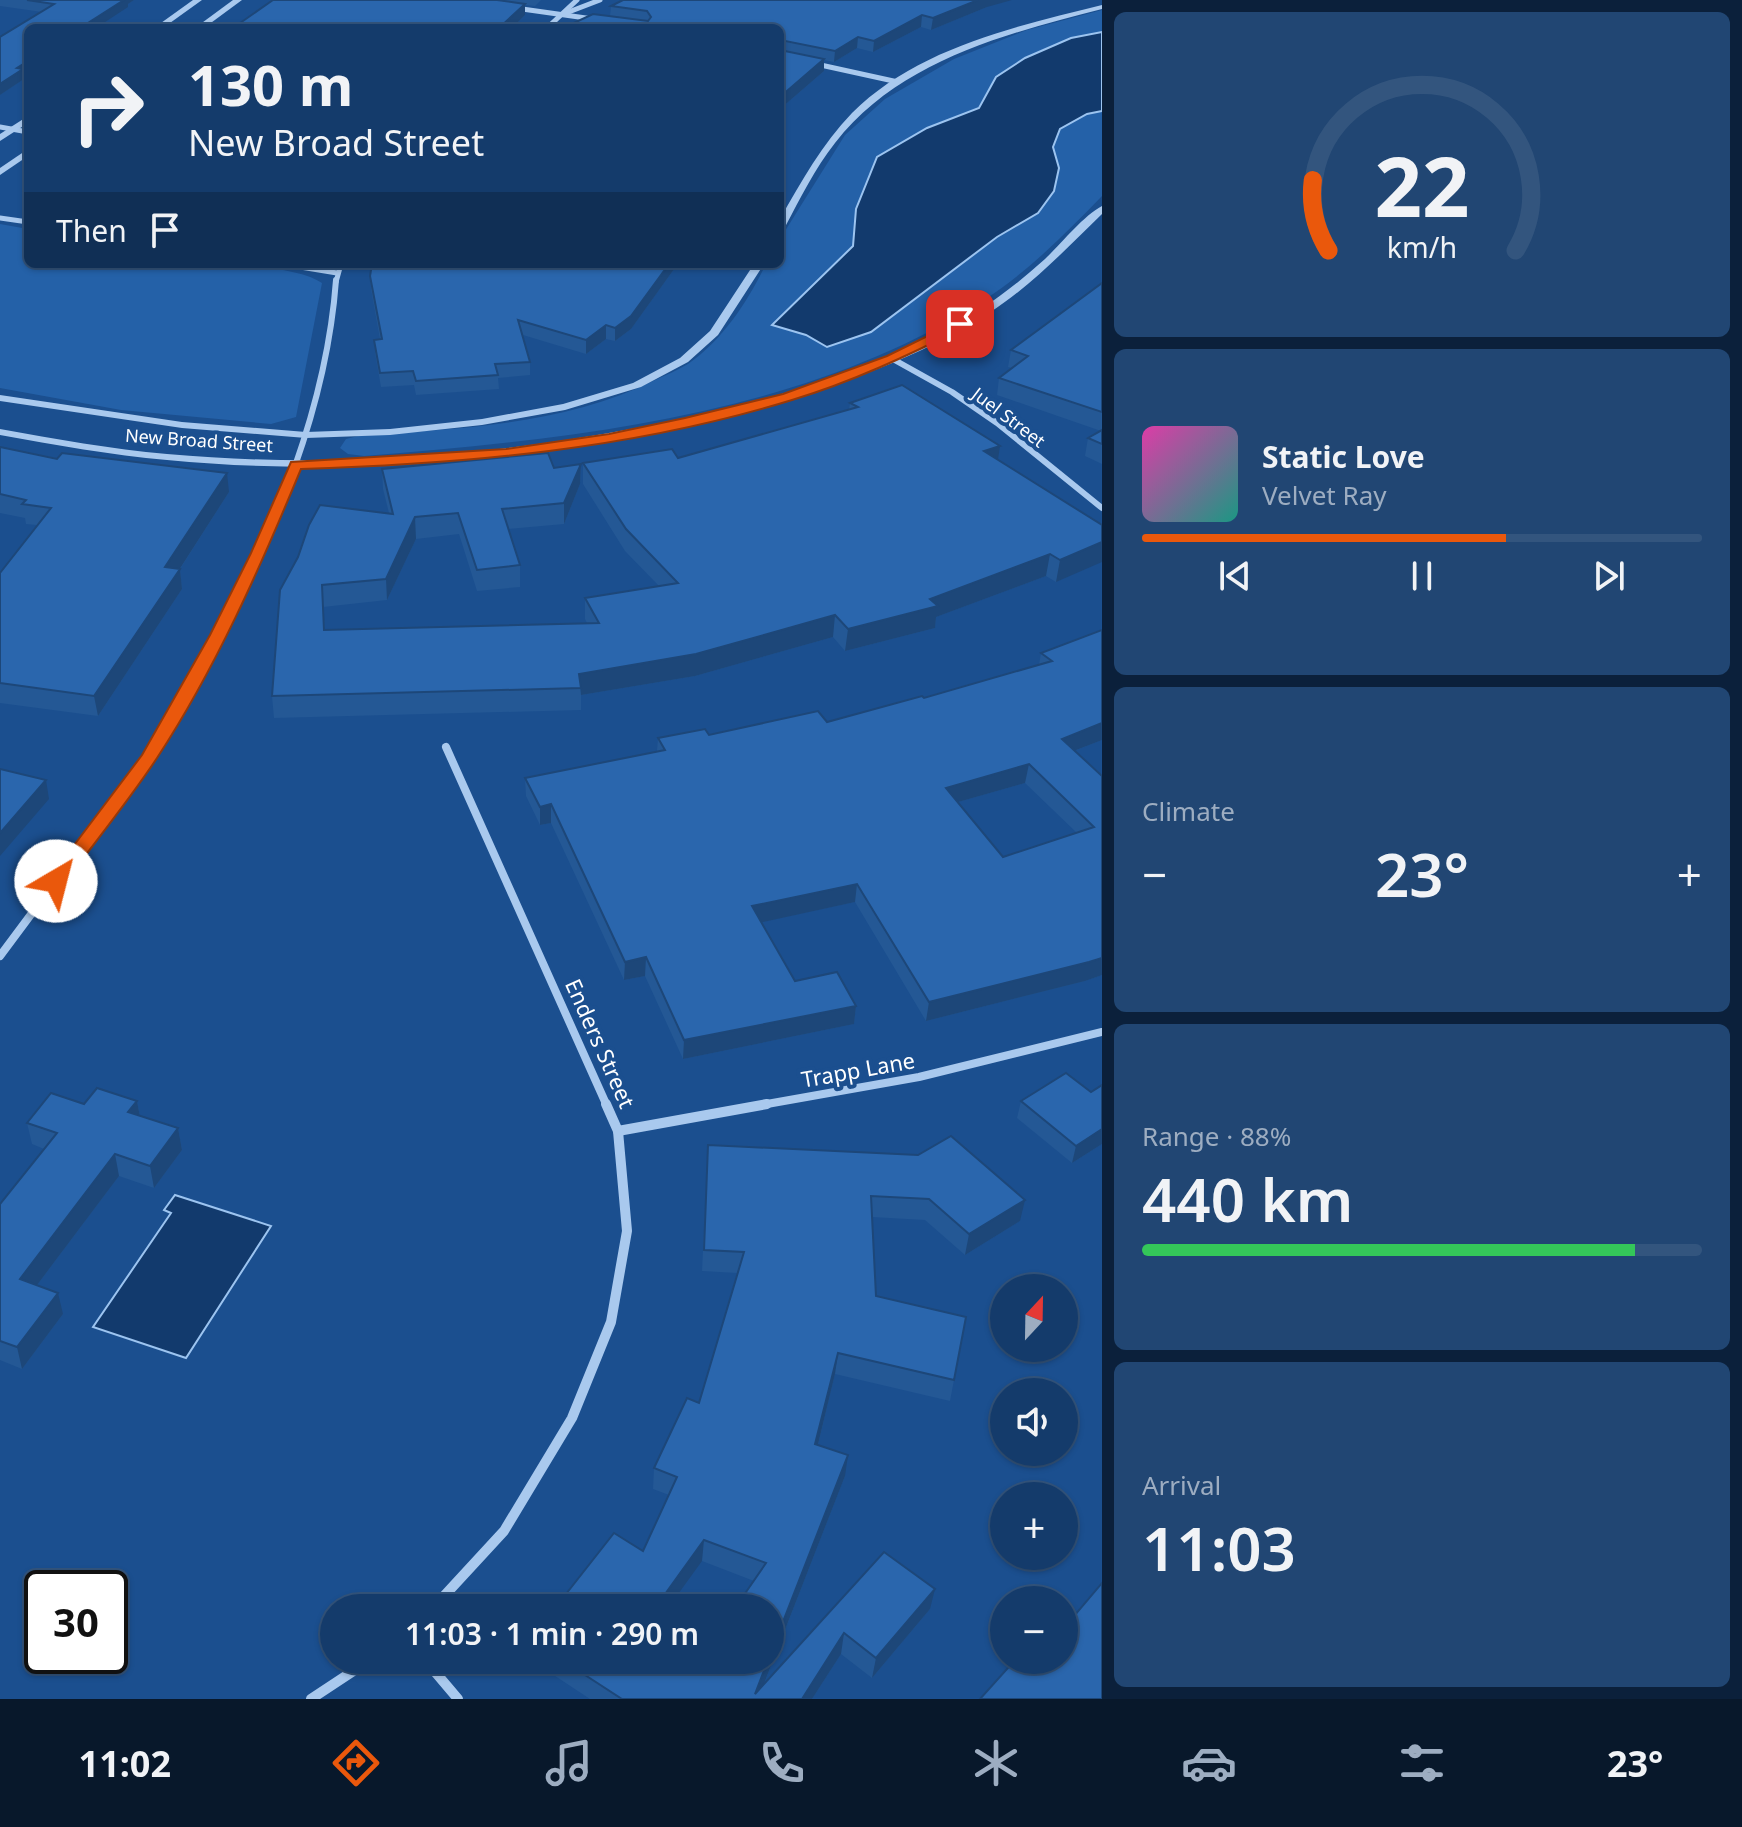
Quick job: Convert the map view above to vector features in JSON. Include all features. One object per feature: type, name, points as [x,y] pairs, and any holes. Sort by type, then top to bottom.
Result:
[{"type":"street","points":[[164,24],[198,0]]},
{"type":"street","points":[[205,24],[238,0]]},
{"type":"street","points":[[551,24],[577,0]]},
{"type":"street","points":[[562,14],[600,0]]},
{"type":"street","points":[[503,6],[603,21]]},
{"type":"street","points":[[784,220],[832,141],[859,111],[898,82],[963,48],[1102,7]]},
{"type":"street","points":[[810,62],[898,82]]},
{"type":"street","points":[[0,138],[24,122]]},
{"type":"street","points":[[0,127],[24,131]]},
{"type":"street","points":[[0,172],[24,155]]},
{"type":"street","name":"New Broad Street","points":[[0,432],[148,457],[296,465],[506,453],[609,438],[788,397],[891,358],[983,312],[1024,282],[1102,209]]},
{"type":"street","points":[[0,218],[24,221]]},
{"type":"street","points":[[306,268],[337,273]]},
{"type":"street","points":[[0,956],[149,756],[218,635],[259,553],[306,435],[333,327],[339,268]]},
{"type":"street","name":"New Broad Street","points":[[0,398],[182,425],[306,435],[390,432],[482,422],[565,407],[637,385],[684,360],[714,333],[756,268]]},
{"type":"street","name":"Juel Street","points":[[891,358],[952,392],[997,423],[1102,508]]},
{"type":"street","name":"Enders Street","points":[[446,747],[618,1131],[627,1231],[611,1322],[572,1418],[504,1531],[446,1594]]},
{"type":"street","name":"Trapp Lane","points":[[618,1131],[919,1077],[1102,1032]]},
{"type":"street","points":[[311,1699],[349,1674]]},
{"type":"street","points":[[437,1674],[458,1699]]},
{"type":"shaded area","points":[[1102,10],[1102,32],[996,77],[979,108],[927,128],[856,209],[853,246],[772,325],[806,335],[827,347],[871,332],[997,237],[1038,213],[1054,191],[1059,168],[1053,147],[1060,128],[1087,114],[1102,111],[1102,196],[1031,265],[984,300],[914,339],[840,371],[763,396],[684,415],[604,430],[443,449],[364,456],[348,454],[340,448],[346,439],[358,436],[472,427],[547,416],[620,395],[688,364],[733,319],[764,268],[784,268],[784,233],[845,135],[885,99],[954,59],[1027,30]]},
{"type":"shaded area","points":[[1102,32],[1102,111],[1087,114],[1060,129],[1053,147],[1059,168],[1054,191],[1038,213],[997,237],[871,332],[827,347],[806,335],[772,325],[853,246],[856,209],[877,157],[927,128],[979,108],[996,77],[1025,58],[1071,38]]},
{"type":"shaded area","points":[[0,224],[24,228],[24,268],[271,268],[322,283],[296,417],[271,424],[121,410],[0,388]]},
{"type":"shaded area","points":[[175,1195],[271,1226],[186,1358],[93,1327],[171,1213],[164,1210]]},
{"type":"building","points":[[27,0],[124,0],[86,24],[24,24],[24,64],[17,68],[23,69],[0,84],[0,37],[54,4]]},
{"type":"building","points":[[273,0],[497,0],[525,4],[503,24],[239,24]]},
{"type":"building","points":[[623,0],[978,0],[933,18],[922,15],[874,41],[858,37],[835,51],[784,41],[784,24],[572,24],[593,14],[648,21],[651,17],[647,11],[611,6]]},
{"type":"building","points":[[784,51],[824,59],[784,94]]},
{"type":"building","points":[[371,268],[666,268],[631,316],[615,328],[606,325],[586,340],[518,320],[530,362],[495,364],[498,375],[416,381],[413,371],[380,373],[374,340],[382,339],[370,276]]},
{"type":"building","points":[[1102,283],[1102,412],[999,378],[1028,356],[1011,350]]},
{"type":"building","points":[[902,385],[1000,446],[984,451],[1102,525],[1102,542],[1060,560],[1050,554],[930,599],[938,606],[848,629],[835,615],[696,654],[579,674],[581,688],[272,696],[280,590],[298,557],[309,525],[320,505],[393,514],[382,469],[548,453],[554,468],[581,464],[564,503],[502,509],[520,565],[477,570],[458,513],[415,517],[386,579],[322,585],[324,630],[599,623],[585,598],[678,583],[626,529],[583,463],[672,449],[678,458],[858,407],[850,403]]},
{"type":"building","points":[[1102,430],[1102,444],[1088,438]]},
{"type":"building","points":[[0,447],[57,459],[62,453],[227,473],[165,567],[180,569],[94,696],[0,683],[0,573],[51,508],[22,504],[26,500],[0,494]]},
{"type":"building","points":[[1102,630],[1102,723],[1062,739],[1102,776],[1102,958],[929,1002],[857,884],[752,906],[795,981],[837,972],[856,1006],[684,1040],[646,957],[625,962],[551,804],[540,807],[525,778],[665,750],[658,738],[705,729],[709,735],[818,711],[827,722],[1052,661],[1041,653]],"holes":[[[1029,764],[1094,827],[1003,857],[946,788]]]},
{"type":"building","points":[[0,769],[46,780],[0,833]]},
{"type":"building","points":[[1066,1073],[1091,1092],[1102,1085],[1102,1129],[1076,1146],[1021,1101]]},
{"type":"building","points":[[97,1088],[137,1101],[128,1112],[178,1128],[150,1166],[115,1154],[20,1279],[58,1293],[17,1347],[0,1341],[0,1204],[57,1133],[27,1123],[51,1093],[84,1104]]},
{"type":"building","points":[[951,1136],[1025,1200],[969,1234],[929,1199],[871,1196],[876,1296],[966,1317],[954,1380],[838,1353],[815,1444],[848,1455],[784,1619],[784,1594],[745,1594],[766,1563],[704,1540],[665,1594],[566,1594],[614,1533],[643,1551],[677,1477],[654,1468],[687,1398],[699,1403],[744,1252],[704,1250],[708,1145],[918,1155]]},
{"type":"building","points":[[884,1552],[935,1589],[876,1658],[844,1633],[802,1699],[622,1699],[584,1674],[763,1674],[755,1694],[773,1674],[784,1674],[784,1662]]},
{"type":"building","points":[[1102,1583],[1102,1699],[980,1699],[1002,1674],[1078,1674],[1078,1611]]},
{"type":"route","points":[[56,881],[149,756],[218,635],[259,553],[296,465],[506,453],[609,438],[710,417],[788,397],[891,358],[960,324]]}]
